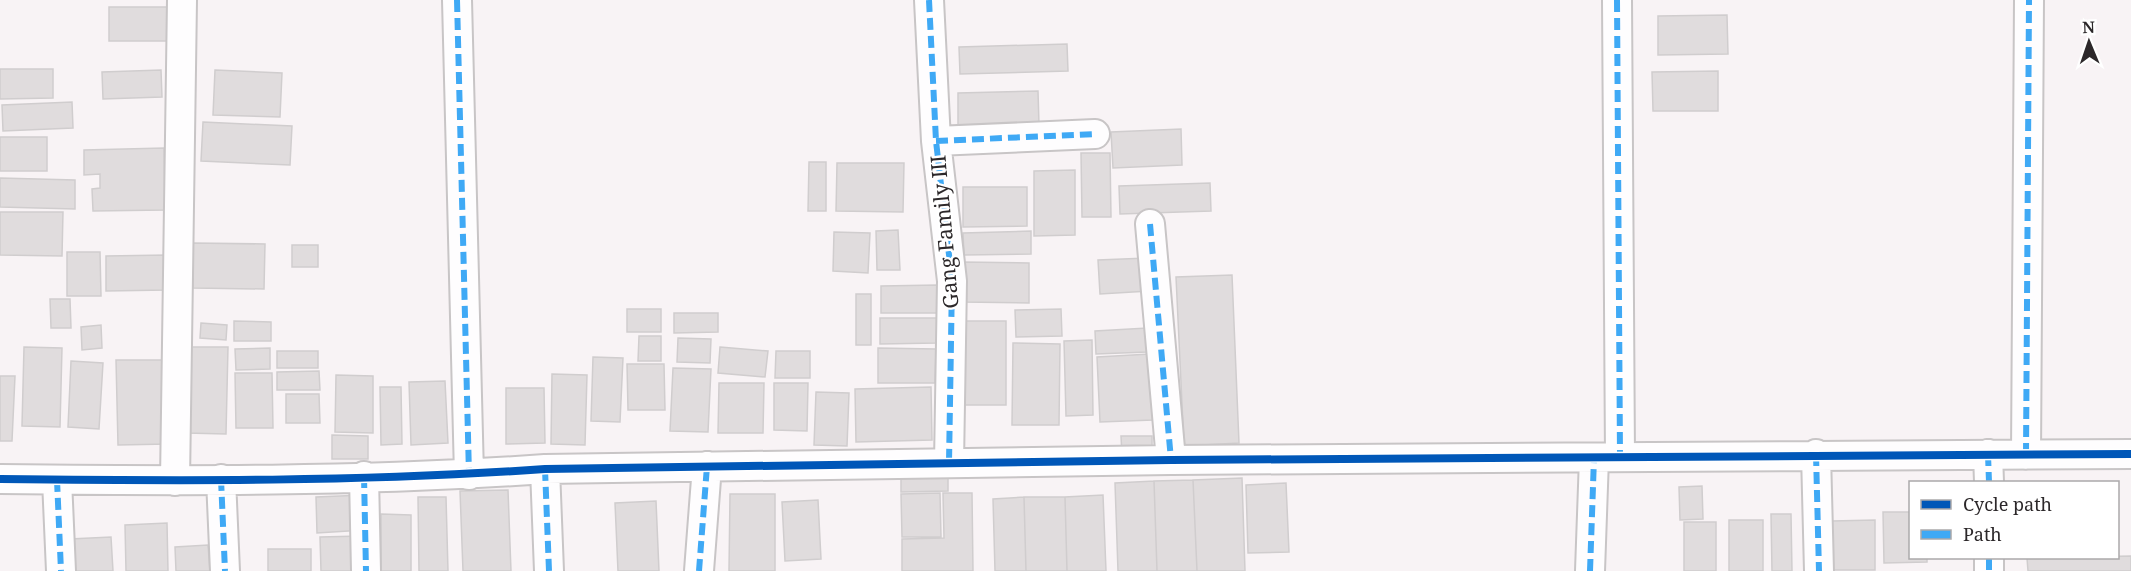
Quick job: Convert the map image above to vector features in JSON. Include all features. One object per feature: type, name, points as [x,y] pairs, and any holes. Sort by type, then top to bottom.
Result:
[{"type":"street","points":[[175,481],[182,0]]},
{"type":"street","points":[[457,0],[469,474]]},
{"type":"street","name":"Gang Family III","points":[[929,0],[936,141],[952,281],[949,463]]},
{"type":"street","points":[[1590,571],[1607,457],[1617,0]]},
{"type":"street","points":[[2026,455],[2029,0]]},
{"type":"street","points":[[936,141],[1095,134]]},
{"type":"street","points":[[1150,224],[1171,460]]},
{"type":"street","points":[[1816,454],[1819,571]]},
{"type":"street","points":[[0,479],[175,481],[469,474],[545,469],[1171,460],[1816,454],[2131,454]]},
{"type":"street","points":[[1988,454],[1989,481]]},
{"type":"street","points":[[699,571],[707,466]]},
{"type":"street","points":[[545,469],[549,571]]},
{"type":"street","points":[[364,476],[366,571]]},
{"type":"street","points":[[220,479],[225,571]]},
{"type":"street","points":[[57,480],[61,571]]},
{"type":"building","points":[[109,7],[167,7],[167,41],[109,41]]},
{"type":"building","points":[[1727,15],[1728,54],[1658,55],[1658,16]]},
{"type":"building","points":[[1067,44],[1068,71],[960,74],[959,47]]},
{"type":"building","points":[[0,69],[53,69],[53,98],[0,99]]},
{"type":"building","points":[[161,70],[162,97],[103,99],[102,72]]},
{"type":"building","points":[[215,70],[282,73],[280,117],[213,115]]},
{"type":"building","points":[[1718,71],[1718,111],[1653,111],[1652,72]]},
{"type":"building","points":[[1038,91],[1039,125],[958,128],[958,93]]},
{"type":"building","points":[[72,102],[73,128],[3,131],[2,105]]},
{"type":"building","points":[[203,122],[292,126],[290,165],[201,161]]},
{"type":"building","points":[[1181,129],[1182,165],[1113,168],[1111,132]]},
{"type":"building","points":[[0,137],[47,137],[47,171],[0,171]]},
{"type":"building","points":[[164,148],[165,210],[93,211],[92,189],[100,188],[100,174],[84,175],[84,150]]},
{"type":"building","points":[[1081,153],[1110,153],[1111,217],[1082,217]]},
{"type":"building","points":[[809,162],[826,162],[826,211],[808,211]]},
{"type":"building","points":[[837,163],[904,163],[903,212],[836,211]]},
{"type":"building","points":[[1075,170],[1075,235],[1034,236],[1034,171]]},
{"type":"building","points":[[0,178],[75,180],[75,209],[0,207]]},
{"type":"building","points":[[1210,183],[1211,211],[1120,214],[1119,186]]},
{"type":"building","points":[[963,187],[1027,187],[1027,226],[963,227]]},
{"type":"building","points":[[0,212],[63,212],[62,256],[0,255]]},
{"type":"building","points":[[898,230],[900,270],[877,270],[876,231]]},
{"type":"building","points":[[1031,231],[1031,254],[964,255],[963,233]]},
{"type":"building","points":[[834,232],[870,233],[868,273],[833,271]]},
{"type":"building","points":[[193,243],[265,244],[264,289],[193,288]]},
{"type":"building","points":[[292,245],[318,245],[318,267],[292,267]]},
{"type":"building","points":[[67,252],[100,252],[101,296],[67,296]]},
{"type":"building","points":[[167,255],[167,290],[106,291],[106,256]]},
{"type":"building","points":[[1147,258],[1149,291],[1100,294],[1098,260]]},
{"type":"building","points":[[962,262],[1029,263],[1029,303],[962,302]]},
{"type":"building","points":[[1232,275],[1239,443],[1184,446],[1176,277]]},
{"type":"building","points":[[937,285],[937,313],[881,313],[881,286]]},
{"type":"building","points":[[856,294],[871,294],[871,345],[856,345]]},
{"type":"building","points":[[50,299],[70,299],[71,328],[51,328]]},
{"type":"building","points":[[627,309],[661,309],[661,332],[627,332]]},
{"type":"building","points":[[1061,309],[1062,336],[1016,337],[1015,310]]},
{"type":"building","points":[[674,313],[718,313],[718,332],[674,333]]},
{"type":"building","points":[[880,318],[937,318],[937,343],[880,344]]},
{"type":"building","points":[[234,321],[271,322],[271,341],[234,341]]},
{"type":"building","points":[[963,321],[1006,321],[1006,405],[963,405]]},
{"type":"building","points":[[201,323],[227,325],[226,340],[200,338]]},
{"type":"building","points":[[101,325],[102,348],[82,350],[81,327]]},
{"type":"building","points":[[1147,328],[1147,352],[1096,354],[1095,331]]},
{"type":"building","points":[[639,336],[661,336],[661,361],[638,361]]},
{"type":"building","points":[[678,338],[711,339],[710,363],[677,362]]},
{"type":"building","points":[[1092,340],[1093,415],[1066,416],[1064,341]]},
{"type":"building","points":[[1013,343],[1060,344],[1059,425],[1012,425]]},
{"type":"building","points":[[24,347],[62,348],[60,427],[22,426]]},
{"type":"building","points":[[188,347],[228,347],[226,434],[186,433]]},
{"type":"building","points":[[720,347],[768,351],[765,377],[718,373]]},
{"type":"building","points":[[270,348],[270,369],[236,370],[235,349]]},
{"type":"building","points":[[878,348],[936,349],[935,383],[878,383]]},
{"type":"building","points":[[277,351],[318,351],[318,368],[277,368]]},
{"type":"building","points":[[776,351],[810,351],[810,378],[775,378]]},
{"type":"building","points":[[1150,354],[1153,420],[1100,422],[1097,357]]},
{"type":"building","points":[[593,357],[623,358],[620,422],[591,421]]},
{"type":"building","points":[[116,360],[166,360],[168,444],[118,445]]},
{"type":"building","points":[[71,361],[103,363],[99,429],[68,427]]},
{"type":"building","points":[[627,364],[664,364],[665,410],[628,410]]},
{"type":"building","points":[[673,368],[711,369],[708,432],[670,431]]},
{"type":"building","points":[[319,371],[320,390],[277,390],[277,372]]},
{"type":"building","points":[[235,373],[272,373],[273,428],[236,428]]},
{"type":"building","points":[[552,374],[587,375],[585,445],[551,444]]},
{"type":"building","points":[[336,375],[373,376],[373,433],[335,432]]},
{"type":"building","points":[[0,376],[15,376],[12,441],[0,441]]},
{"type":"building","points":[[445,381],[448,443],[411,445],[409,382]]},
{"type":"building","points":[[719,383],[764,383],[763,433],[718,433]]},
{"type":"building","points":[[774,383],[808,383],[807,431],[774,430]]},
{"type":"building","points":[[380,387],[401,387],[402,444],[381,445]]},
{"type":"building","points":[[931,387],[932,440],[856,442],[855,389]]},
{"type":"building","points":[[506,388],[544,388],[545,443],[506,444]]},
{"type":"building","points":[[816,392],[849,393],[847,446],[814,445]]},
{"type":"building","points":[[286,394],[319,394],[320,423],[286,423]]},
{"type":"building","points":[[332,435],[368,436],[368,459],[332,459]]},
{"type":"building","points":[[1121,436],[1152,436],[1152,454],[1122,455]]},
{"type":"building","points":[[948,476],[948,491],[901,492],[901,477]]},
{"type":"building","points":[[1242,478],[1245,571],[1197,571],[1193,480]]},
{"type":"building","points":[[1193,480],[1197,571],[1157,571],[1154,481]]},
{"type":"building","points":[[1154,481],[1157,571],[1118,571],[1115,483]]},
{"type":"building","points":[[1286,483],[1289,552],[1248,553],[1246,485]]},
{"type":"building","points":[[1702,486],[1703,519],[1680,520],[1679,487]]},
{"type":"building","points":[[508,490],[511,571],[463,571],[460,491]]},
{"type":"building","points":[[940,493],[941,537],[902,537],[901,494]]},
{"type":"building","points":[[943,493],[972,493],[973,571],[902,571],[902,539],[944,538]]},
{"type":"building","points":[[730,494],[775,494],[775,571],[729,571]]},
{"type":"building","points":[[363,495],[364,530],[317,533],[316,497]]},
{"type":"building","points":[[1103,495],[1106,571],[1067,571],[1065,497]]},
{"type":"building","points":[[418,497],[446,497],[448,571],[419,571]]},
{"type":"building","points":[[1024,497],[1065,497],[1067,571],[1026,571]]},
{"type":"building","points":[[1024,497],[1026,571],[995,571],[993,499]]},
{"type":"building","points":[[818,500],[821,559],[785,561],[782,502]]},
{"type":"building","points":[[656,501],[659,571],[618,571],[615,503]]},
{"type":"building","points":[[1883,512],[1909,512],[1909,559],[1927,559],[1927,562],[1884,563]]},
{"type":"building","points":[[381,514],[411,515],[411,571],[381,571]]},
{"type":"building","points":[[1771,514],[1791,514],[1792,571],[1772,571]]},
{"type":"building","points":[[1729,520],[1763,520],[1763,571],[1729,571]]},
{"type":"building","points":[[1875,520],[1875,570],[1832,570],[1832,521]]},
{"type":"building","points":[[1684,522],[1716,522],[1716,571],[1684,571]]},
{"type":"building","points":[[167,523],[168,571],[126,571],[125,525]]},
{"type":"building","points":[[361,536],[362,571],[321,571],[320,537]]},
{"type":"building","points":[[111,537],[113,571],[71,571],[70,539]]},
{"type":"building","points":[[208,545],[210,571],[176,571],[175,547]]},
{"type":"building","points":[[268,549],[311,549],[311,571],[268,571]]},
{"type":"building","points":[[2119,556],[2131,556],[2131,571],[2028,571],[2027,559],[2119,559]]},
{"type":"marked path","points":[[457,0],[469,475]]},
{"type":"marked path","points":[[929,0],[936,141],[952,281],[949,463]]},
{"type":"marked path","points":[[1617,0],[1620,457]]},
{"type":"marked path","points":[[2026,455],[2029,0]]},
{"type":"marked path","points":[[936,141],[1095,134]]},
{"type":"marked path","points":[[1150,224],[1171,460]]},
{"type":"marked path","points":[[1816,454],[1819,571]]},
{"type":"marked path","points":[[1988,454],[1989,481]]},
{"type":"marked path","points":[[1590,571],[1594,458]]},
{"type":"marked path","points":[[699,571],[707,466]]},
{"type":"marked path","points":[[545,469],[549,571]]},
{"type":"marked path","points":[[364,476],[366,571]]},
{"type":"marked path","points":[[221,479],[225,571]]},
{"type":"marked path","points":[[57,480],[61,571]]},
{"type":"marked path","points":[[1989,559],[1989,571]]},
{"type":"cycle path","points":[[0,479],[272,480],[545,469],[1171,460],[2131,454]]}]
